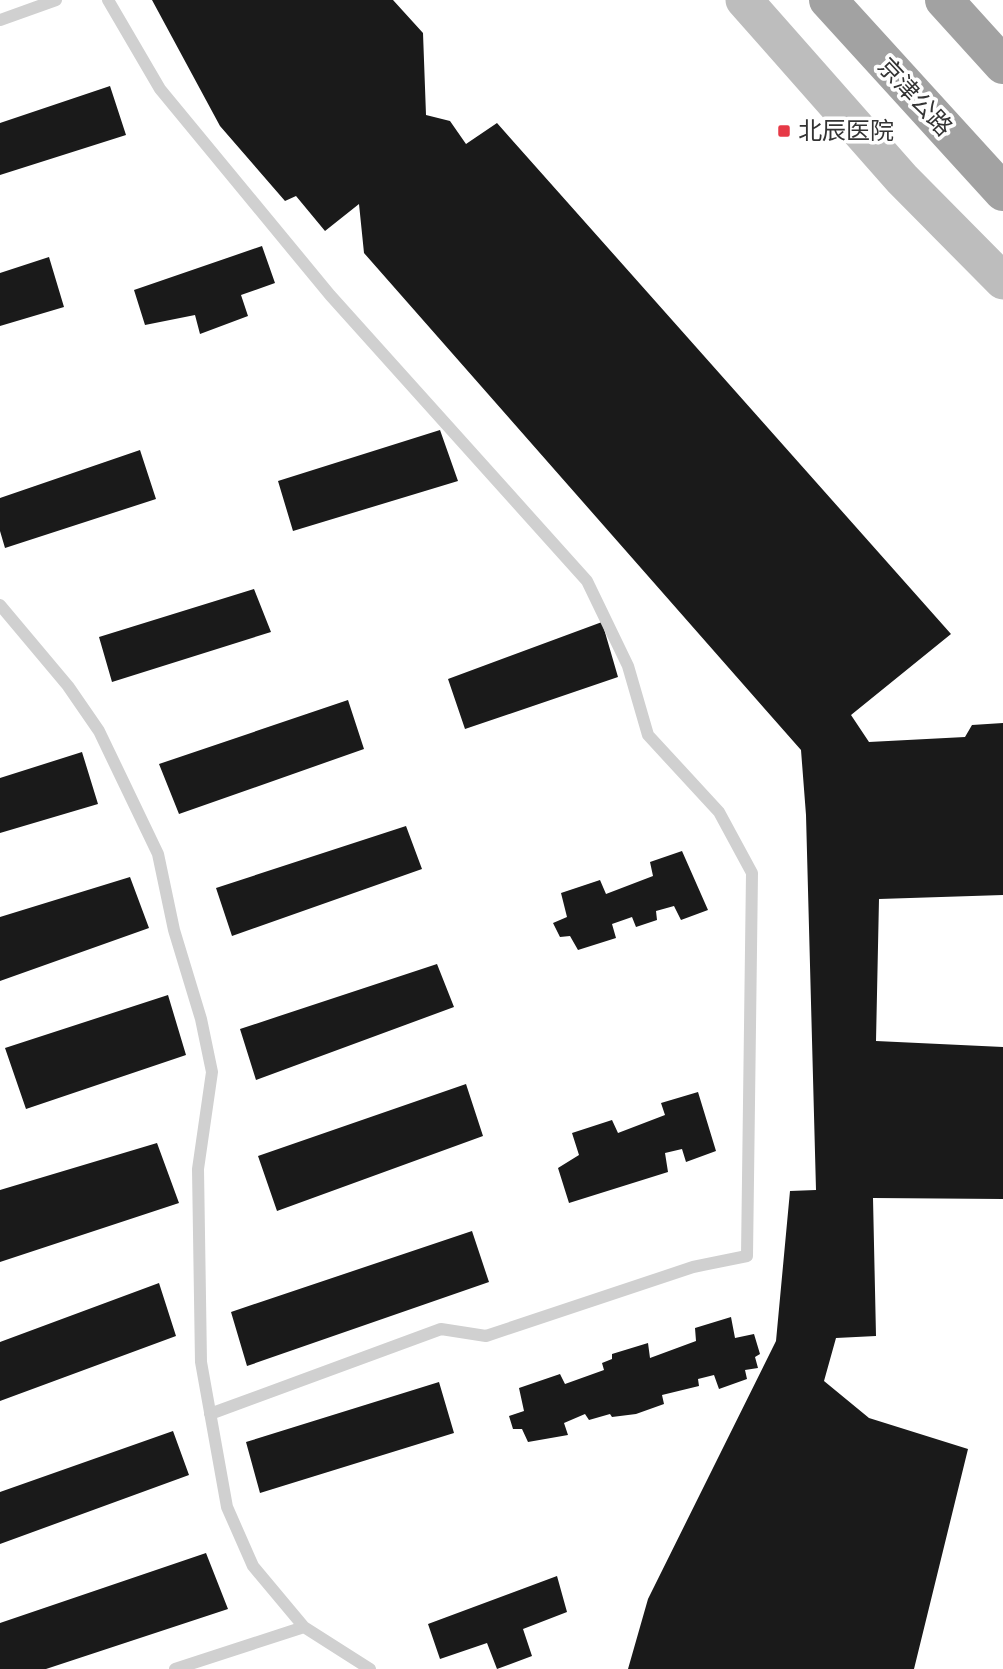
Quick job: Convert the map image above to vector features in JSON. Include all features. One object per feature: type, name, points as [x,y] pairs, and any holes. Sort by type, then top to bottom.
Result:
[{"type":"highway","name":"京津公路","points":[[828,0],[1003,192]]},
{"type":"highway","points":[[944,0],[1003,65]]},
{"type":"main road","points":[[744,0],[902,179],[1003,281]]},
{"type":"lane","points":[[0,20],[57,0]]},
{"type":"lane","points":[[108,0],[160,89],[330,295],[587,581],[628,666],[648,735],[719,812],[752,873],[747,1256],[693,1267],[486,1336],[441,1329],[210,1414]]},
{"type":"lane","points":[[0,604],[68,686],[99,731],[158,854],[174,930],[201,1018],[212,1072],[198,1169],[201,1362],[227,1507],[253,1566],[304,1627],[370,1669]]},
{"type":"lane","points":[[176,1669],[304,1627]]},
{"type":"building","points":[[152,0],[393,0],[423,33],[426,115],[450,121],[466,144],[497,123],[951,634],[851,715],[869,742],[965,737],[972,725],[1003,723],[1003,895],[879,899],[876,1041],[1003,1047],[1003,1199],[873,1198],[876,1336],[836,1338],[824,1381],[869,1418],[968,1449],[914,1669],[628,1669],[648,1599],[776,1341],[790,1191],[816,1190],[806,815],[801,750],[364,253],[359,204],[325,231],[296,196],[285,201],[220,126]]},
{"type":"building","points":[[110,86],[126,135],[0,175],[0,123]]},
{"type":"building","points":[[262,246],[275,283],[241,295],[248,316],[200,334],[195,315],[145,325],[134,290]]},
{"type":"building","points":[[49,257],[64,307],[0,326],[0,273]]},
{"type":"building","points":[[440,430],[458,481],[293,531],[278,481]]},
{"type":"building","points":[[140,450],[156,499],[5,548],[0,531],[0,498]]},
{"type":"building","points":[[254,589],[271,632],[112,682],[99,637]]},
{"type":"building","points":[[602,622],[618,677],[465,729],[448,679]]},
{"type":"building","points":[[348,700],[364,749],[179,814],[159,764]]},
{"type":"building","points":[[82,752],[98,804],[0,833],[0,778]]},
{"type":"building","points":[[406,826],[422,869],[232,936],[216,888]]},
{"type":"building","points":[[682,851],[708,910],[681,920],[674,906],[656,911],[657,920],[636,927],[632,917],[612,924],[616,938],[578,950],[570,936],[560,937],[553,923],[567,917],[561,893],[600,880],[606,894],[653,876],[650,862]]},
{"type":"building","points":[[130,877],[149,928],[0,981],[0,917]]},
{"type":"building","points":[[437,964],[454,1007],[256,1080],[240,1029]]},
{"type":"building","points":[[168,995],[186,1055],[26,1109],[5,1048]]},
{"type":"building","points":[[466,1084],[483,1136],[277,1211],[258,1156]]},
{"type":"building","points":[[698,1092],[716,1151],[686,1162],[682,1149],[665,1153],[668,1172],[569,1203],[558,1168],[579,1155],[572,1133],[612,1120],[618,1133],[665,1115],[661,1103]]},
{"type":"building","points":[[157,1143],[179,1203],[0,1262],[0,1190]]},
{"type":"building","points":[[472,1231],[489,1282],[247,1366],[231,1312]]},
{"type":"building","points":[[159,1283],[176,1336],[0,1401],[0,1342]]},
{"type":"building","points":[[731,1317],[735,1338],[754,1334],[760,1354],[755,1357],[758,1368],[745,1370],[747,1379],[719,1389],[714,1375],[698,1379],[699,1386],[662,1395],[664,1404],[636,1414],[612,1417],[610,1414],[589,1420],[585,1414],[564,1423],[568,1435],[528,1442],[522,1429],[513,1429],[509,1416],[524,1411],[519,1388],[560,1374],[565,1384],[604,1370],[602,1363],[612,1359],[612,1354],[648,1343],[650,1358],[696,1341],[695,1328]]},
{"type":"building","points":[[439,1382],[454,1433],[260,1493],[246,1442]]},
{"type":"building","points":[[173,1431],[189,1475],[0,1544],[0,1492]]},
{"type":"building","points":[[206,1553],[228,1609],[46,1669],[0,1669],[0,1623]]},
{"type":"building","points":[[557,1576],[567,1612],[523,1629],[532,1656],[497,1669],[487,1643],[440,1659],[428,1624]]},
{"type":"place","name":"北辰医院","points":[[784,131]]}]
